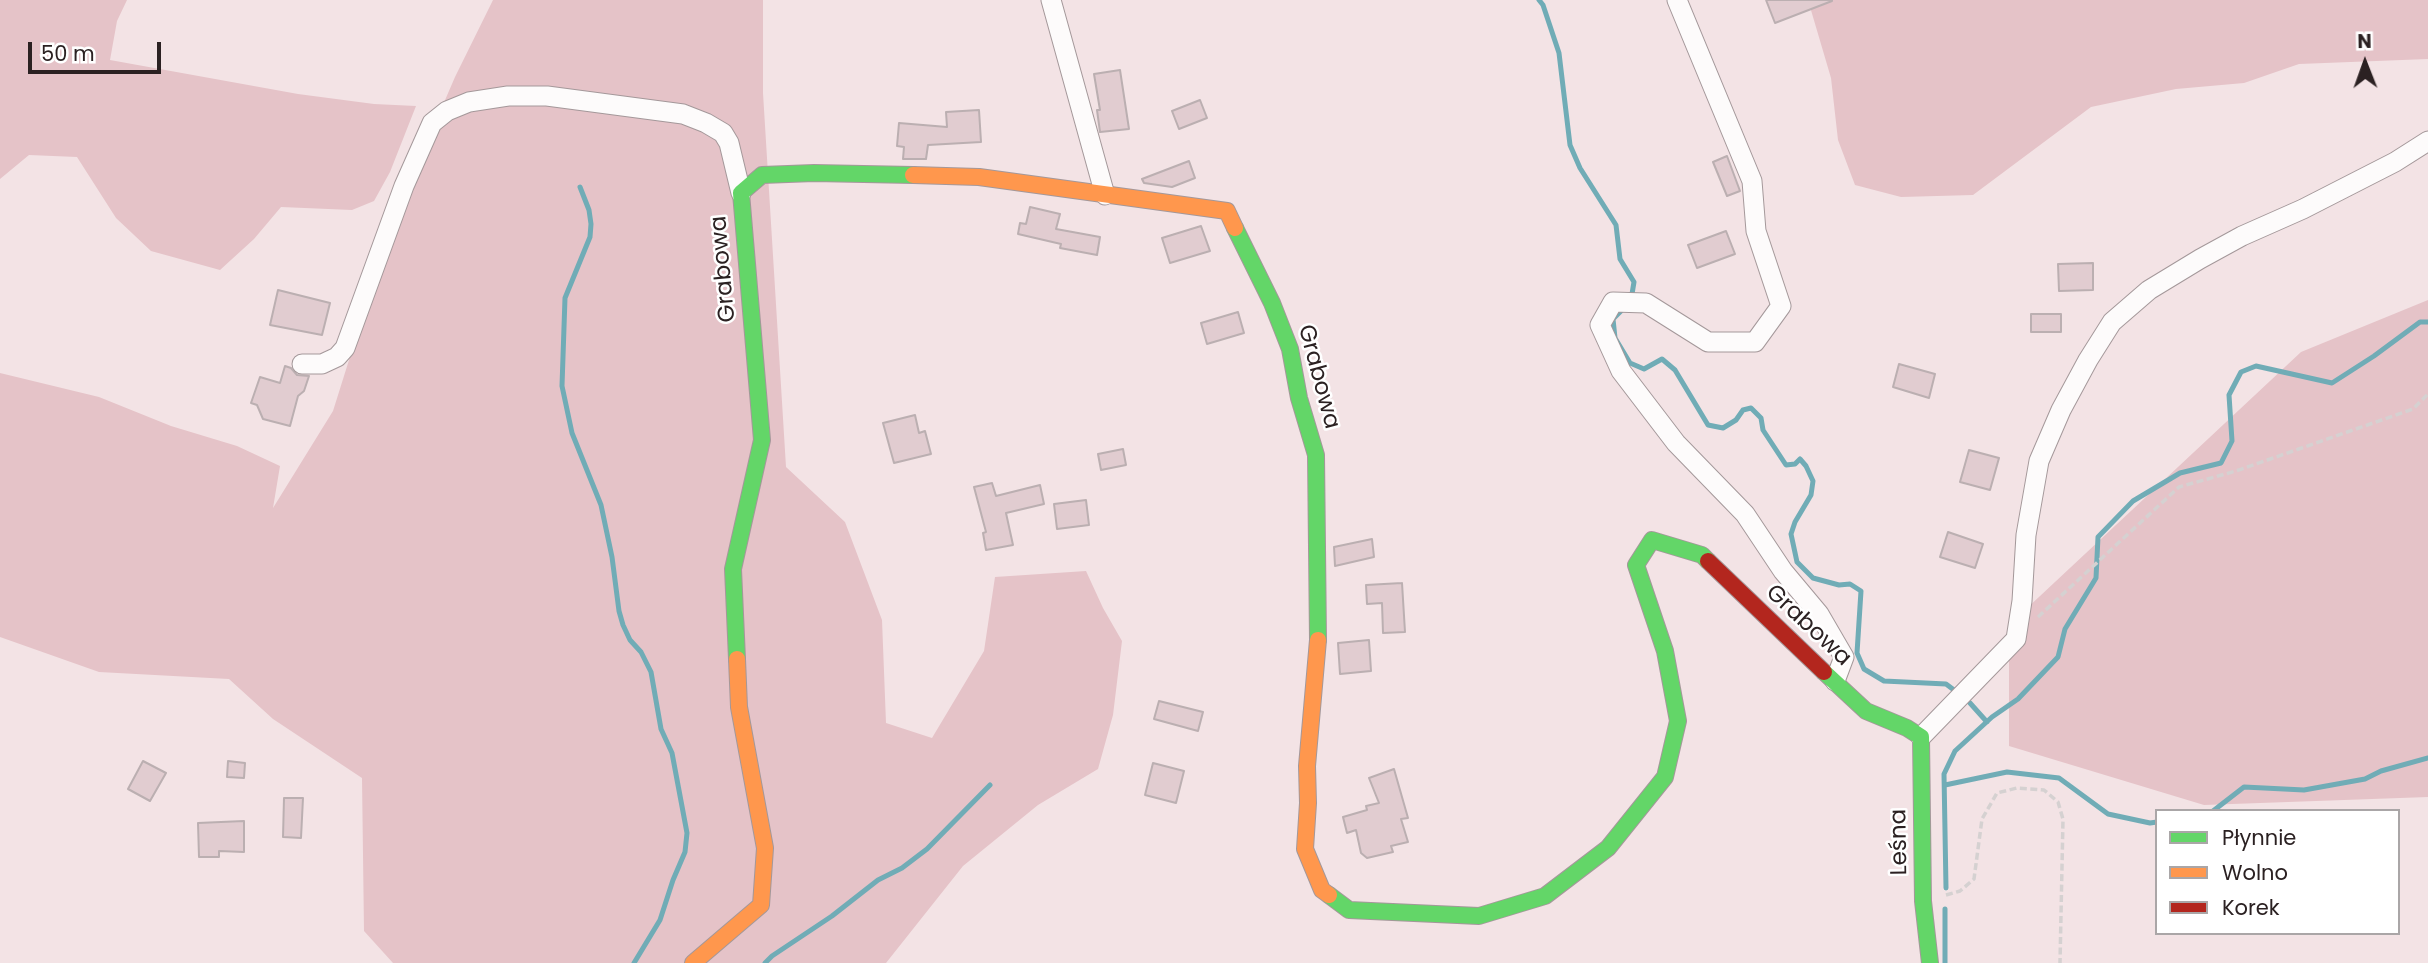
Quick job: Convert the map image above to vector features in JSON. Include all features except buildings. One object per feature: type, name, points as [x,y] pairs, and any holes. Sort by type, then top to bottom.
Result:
[{"type":"street","points":[[1051,0],[1105,195]]},
{"type":"street","points":[[1677,0],[1752,181],[1756,231],[1781,306],[1755,342],[1708,342],[1646,303],[1613,302],[1600,325],[1621,371],[1676,443],[1745,514],[1783,572],[1819,614],[1844,657],[1835,681]]},
{"type":"street","points":[[302,364],[322,364],[337,357],[345,348],[404,186],[432,123],[447,111],[469,102],[508,96],[547,96],[683,114],[723,133],[729,143],[741,193]]},
{"type":"street","points":[[1914,733],[2016,639],[2022,601],[2026,535],[2039,461],[2061,410],[2112,322],[2149,290],[2200,258],[2395,162],[2428,141]]},
{"type":"street","name":"Grabowa","points":[[694,963],[761,905],[765,848],[739,707],[733,569],[762,440],[741,193],[762,175],[814,173],[979,177],[1227,211],[1272,303],[1290,349],[1299,398],[1316,455],[1319,630],[1307,766],[1305,849],[1322,890],[1349,910],[1479,916],[1545,896],[1608,848],[1665,777],[1678,721],[1665,651],[1636,565],[1652,540],[1702,555],[1866,711],[1914,733]]},
{"type":"street","name":"Leśna","points":[[1914,733],[1923,901],[1930,963]]},
{"type":"path","points":[[2016,639],[2179,487],[2236,471],[2413,409],[2428,394]]},
{"type":"path","points":[[1923,901],[1960,891],[1973,879],[1982,819],[1997,793],[2017,788],[2044,790],[2058,802],[2063,820],[2060,963]]},
{"type":"shaded area","points":[[0,0],[127,0],[117,21],[110,60],[298,94],[374,104],[416,106],[390,172],[374,201],[352,210],[281,207],[254,239],[220,270],[151,251],[116,218],[77,157],[29,155],[0,179]]},
{"type":"shaded area","points":[[493,0],[763,0],[763,93],[786,467],[845,522],[882,620],[886,723],[932,738],[984,651],[995,577],[1086,571],[1122,641],[1113,715],[1098,769],[1038,805],[963,866],[886,963],[393,963],[364,931],[362,778],[273,719],[229,679],[99,672],[0,637],[0,373],[99,397],[171,426],[237,446],[280,466],[273,508],[333,411],[392,223],[455,77]]},
{"type":"shaded area","points":[[1808,0],[2428,0],[2428,59],[2299,64],[2244,83],[2176,89],[2091,107],[1973,195],[1901,197],[1855,185],[1838,140],[1831,78]]},
{"type":"shaded area","points":[[2428,300],[2428,797],[2204,805],[2009,746],[2009,625],[2301,352]]},
{"type":"waterway","points":[[1539,0],[1559,53],[1570,145],[1580,168],[1616,225],[1620,259],[1634,282],[1632,294]]},
{"type":"waterway","points":[[580,187],[589,210],[590,237],[565,298],[562,386],[572,433],[601,505],[623,625],[651,672],[661,729],[672,753],[687,833],[685,852],[660,920],[634,963]]},
{"type":"waterway","points":[[1623,309],[1613,319],[1615,338],[1630,363],[1644,369],[1662,359],[1675,370],[1708,425],[1723,428],[1736,420],[1743,410],[1751,408],[1761,418],[1763,430],[1786,465],[1795,464],[1800,459],[1806,466],[1813,481],[1811,495],[1791,534],[1797,562],[1813,578],[1839,585],[1850,584],[1861,591],[1857,653],[1864,669],[1884,681],[1946,684],[1954,690]]},
{"type":"waterway","points":[[1946,888],[1944,774],[1955,751],[1992,717],[2018,699],[2058,657],[2065,629],[2096,578],[2098,537],[2133,501],[2180,473],[2221,463],[2232,441],[2229,395],[2241,372],[2256,366],[2332,383],[2420,322],[2428,322]]},
{"type":"waterway","points":[[1970,703],[1987,722]]},
{"type":"waterway","points":[[2216,809],[2244,787],[2304,790],[2365,779],[2381,771],[2428,758]]},
{"type":"waterway","points":[[1945,785],[2007,772],[2059,778],[2108,814],[2155,822]]},
{"type":"waterway","points":[[765,963],[878,880],[902,868],[927,849],[990,785]]},
{"type":"waterway","points":[[1945,909],[1945,963]]},
{"type":"traffic: fast","points":[[737,659],[733,569],[762,440],[741,193],[762,175],[913,175]]},
{"type":"traffic: fast","points":[[1235,228],[1272,303],[1290,349],[1299,398],[1316,455],[1318,640]]},
{"type":"traffic: fast","points":[[1329,895],[1349,910],[1479,916],[1545,896],[1608,848],[1665,777],[1678,721],[1665,651],[1636,565],[1652,540],[1702,555],[1708,561]]},
{"type":"traffic: fast","points":[[1824,672],[1866,711],[1907,728],[1921,737],[1923,901],[1930,963]]},
{"type":"traffic: slow","points":[[913,175],[979,177],[1227,211],[1235,228]]},
{"type":"traffic: slow","points":[[1318,640],[1307,766],[1305,849],[1322,890],[1329,895]]},
{"type":"traffic: slow","points":[[693,963],[761,905],[765,848],[739,707],[737,659]]},
{"type":"traffic: jam","points":[[1708,561],[1824,672]]}]
